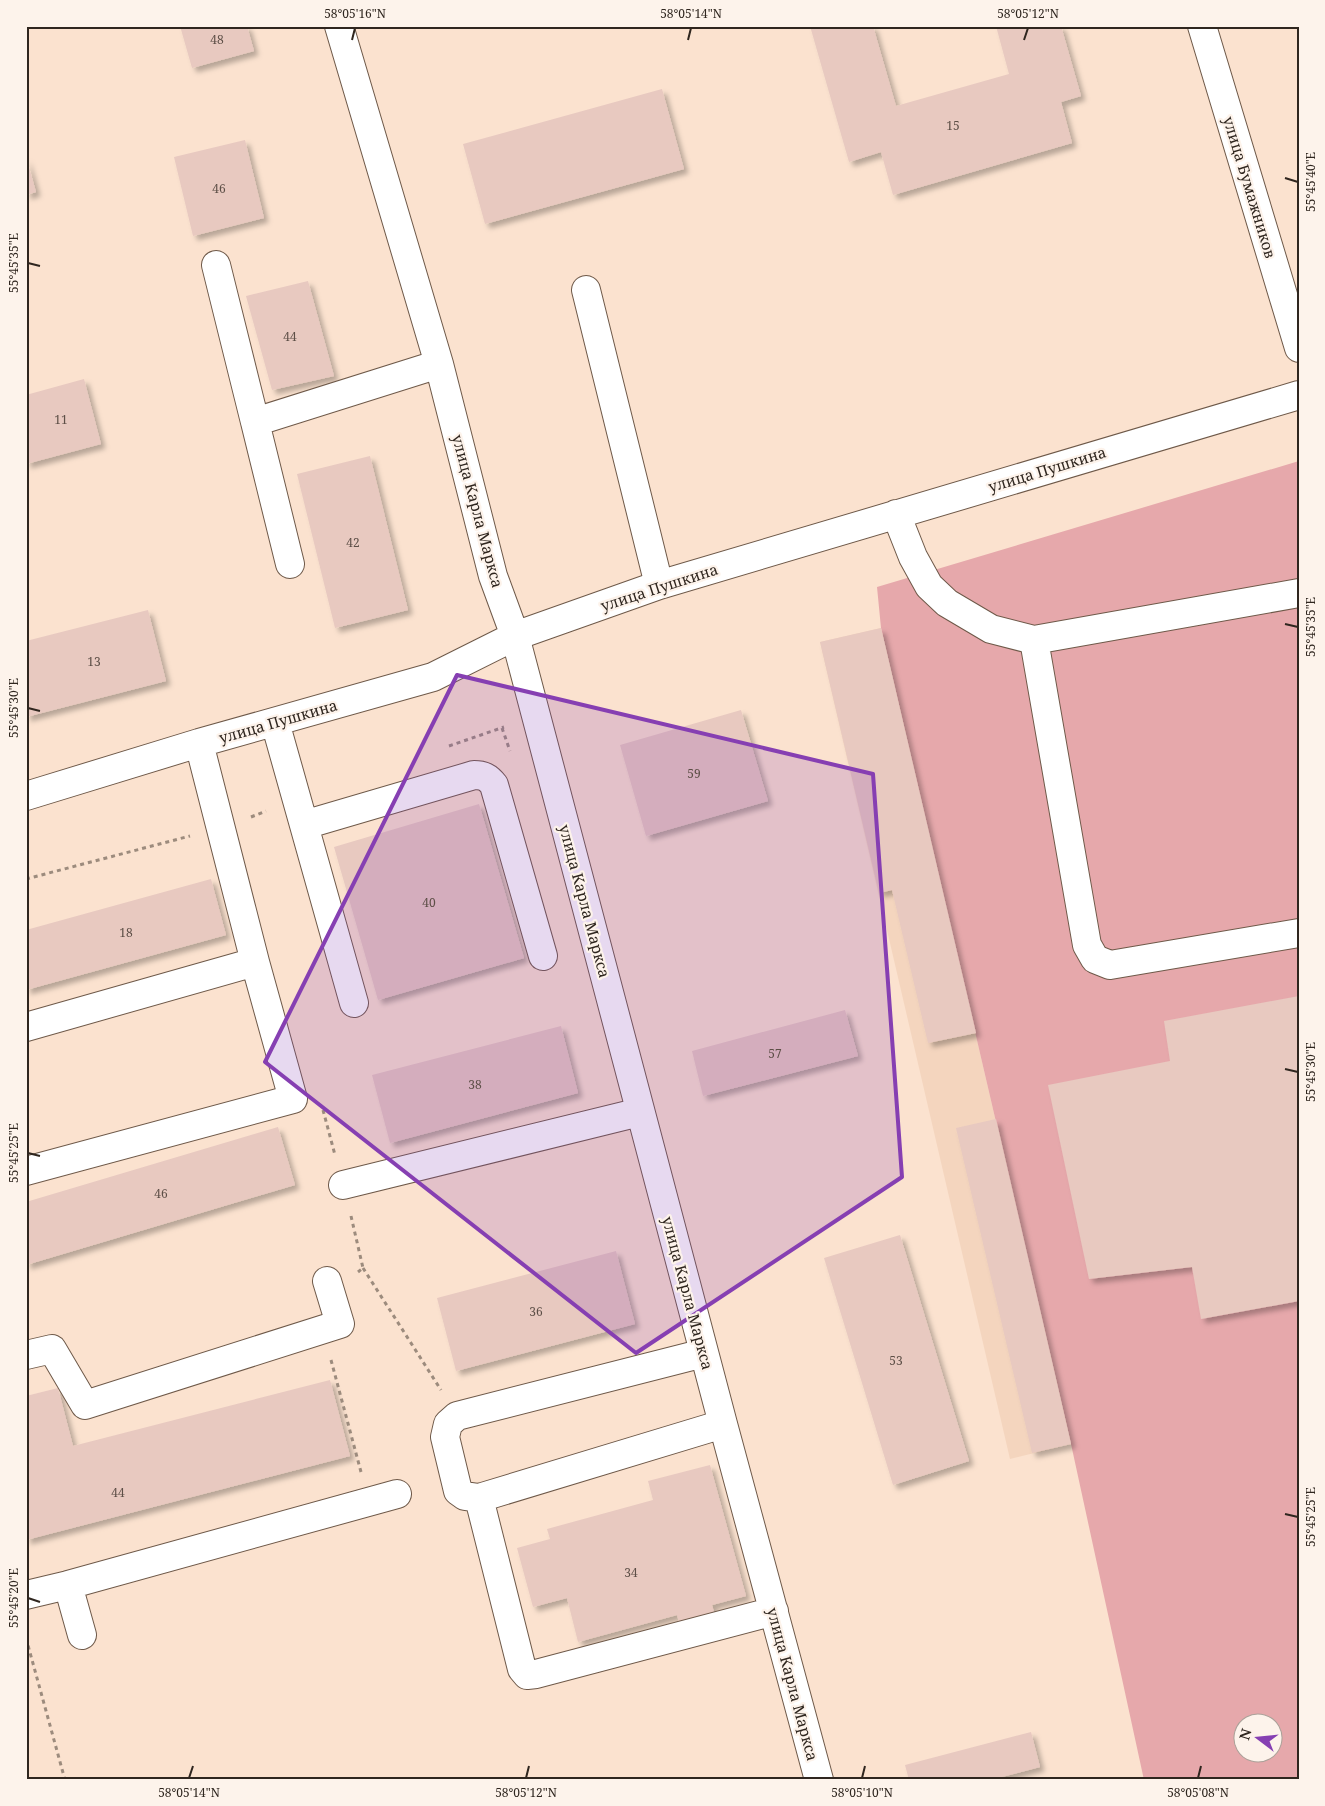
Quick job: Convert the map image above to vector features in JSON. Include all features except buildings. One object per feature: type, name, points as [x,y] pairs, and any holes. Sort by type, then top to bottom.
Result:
[{"type":"street","name":"улица Карла Маркса","points":[[339,26],[440,364],[493,576],[514,636],[819,1780]]},
{"type":"street","name":"улица Бумажников","points":[[1202,26],[1299,348]]},
{"type":"street","points":[[216,265],[290,564]]},
{"type":"street","points":[[586,290],[660,585]]},
{"type":"street","points":[[255,422],[440,364]]},
{"type":"street","name":"улица Пушкина","points":[[26,796],[199,743],[433,677],[514,636],[660,585],[1299,395]]},
{"type":"street","points":[[896,514],[913,557],[929,586],[947,603],[991,630],[1034,640],[1299,593]]},
{"type":"street","points":[[1034,640],[1087,945],[1095,959],[1110,965],[1299,932]]},
{"type":"street","points":[[275,722],[354,1003]]},
{"type":"street","points":[[26,1171],[293,1099],[255,962],[199,743]]},
{"type":"street","points":[[304,825],[474,775],[482,775],[490,779],[494,785],[543,956]]},
{"type":"street","points":[[26,1027],[255,962]]},
{"type":"street","points":[[343,1185],[640,1112]]},
{"type":"street","points":[[26,1355],[52,1349],[85,1405],[340,1324],[327,1281]]},
{"type":"street","points":[[704,1352],[457,1416],[448,1424],[445,1437],[458,1491],[465,1496],[479,1498],[723,1424]]},
{"type":"street","points":[[26,1595],[397,1494]]},
{"type":"street","points":[[479,1498],[522,1669],[527,1675],[774,1612]]},
{"type":"street","points":[[68,1585],[82,1635]]},
{"type":"path","points":[[363,1268],[457,1416]]},
{"type":"path","points":[[323,1330],[369,1502]]},
{"type":"path","points":[[26,1638],[65,1780]]},
{"type":"highlighted area","points":[[457,675],[873,774],[902,1177],[636,1353],[265,1062]]},
{"type":"shaded area","points":[[1299,461],[1299,1780],[1144,1780],[1071,1444],[881,628],[877,587]]},
{"type":"shaded area","points":[[881,628],[1071,1444],[1010,1459],[820,642]]}]
